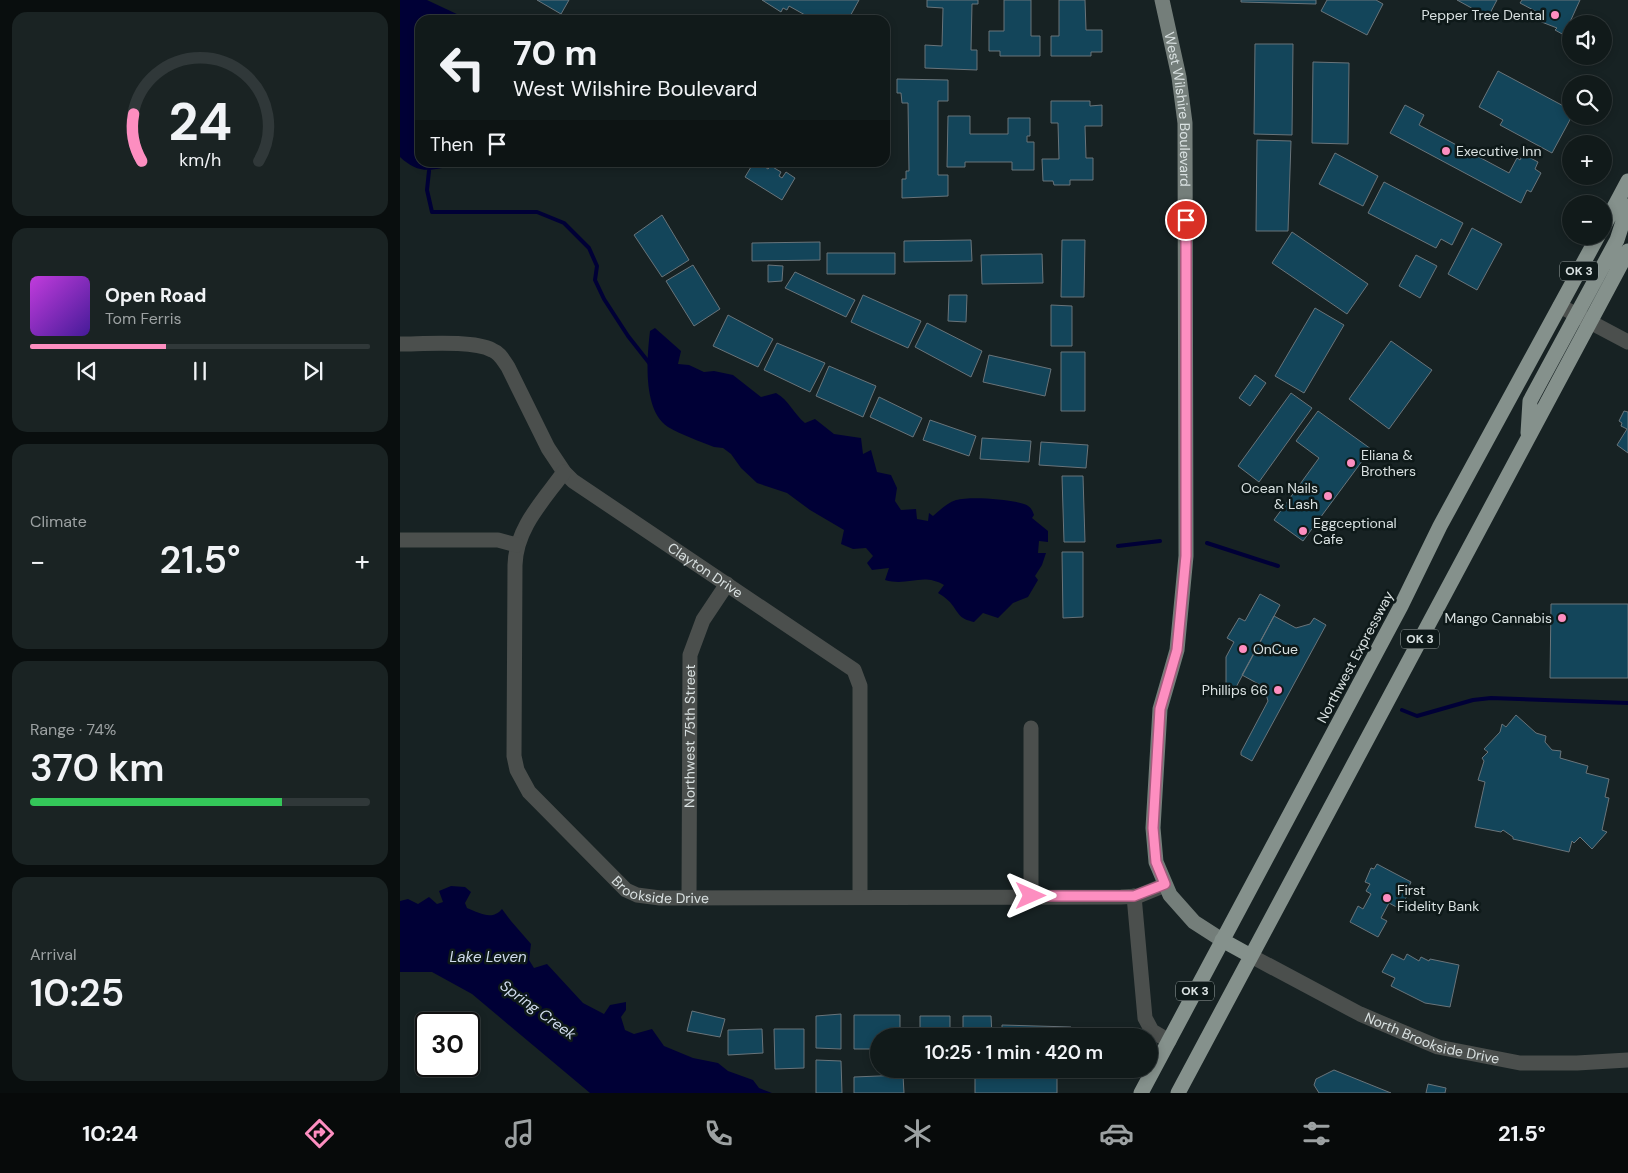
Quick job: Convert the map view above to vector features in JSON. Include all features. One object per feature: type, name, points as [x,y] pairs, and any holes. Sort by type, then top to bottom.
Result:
[{"type":"highway","points":[[1612,211],[1628,181]]},
{"type":"highway","points":[[1582,318],[1617,240],[1628,206]]},
{"type":"highway","name":"Northwest Expressway","points":[[1141,1093],[1400,606],[1440,526],[1593,245]]},
{"type":"highway","name":"OK 3","points":[[1178,1093],[1528,438],[1582,318],[1628,252]]},
{"type":"highway","points":[[1222,940],[1251,956]]},
{"type":"main road","name":"West Wilshire Boulevard","points":[[1162,0],[1176,60],[1185,123],[1186,556],[1177,650],[1160,709],[1153,828],[1156,862],[1165,884],[1176,902],[1194,922],[1222,940]]},
{"type":"street","points":[[1560,306],[1628,342]]},
{"type":"street","name":"Clayton Drive","points":[[400,344],[472,345],[494,350],[501,356],[508,367],[548,448],[564,472],[573,481],[854,670],[858,679],[860,897]]},
{"type":"street","name":"Brookside Drive","points":[[564,472],[526,524],[517,544],[513,740],[517,770],[522,781],[537,802],[626,890],[648,898],[1134,896],[1165,884]]},
{"type":"street","points":[[400,540],[498,540],[517,544]]},
{"type":"street","name":"Northwest 75th Street","points":[[689,898],[690,655],[703,620],[727,584]]},
{"type":"street","points":[[1031,728],[1031,896]]},
{"type":"street","points":[[1134,896],[1145,1018],[1152,1031],[1169,1042]]},
{"type":"street","name":"North Brookside Drive","points":[[1251,956],[1360,1014],[1438,1047],[1520,1063],[1577,1063],[1628,1060]]},
{"type":"water","points":[[400,0],[427,0],[459,15],[415,15],[415,167],[400,157]]},
{"type":"water","points":[[415,167],[443,167],[430,170]]},
{"type":"water","points":[[655,328],[681,351],[678,364],[689,365],[704,372],[714,371],[733,375],[761,397],[776,393],[788,403],[805,423],[815,419],[834,434],[861,438],[863,454],[871,450],[877,472],[891,475],[897,488],[895,501],[901,510],[916,509],[917,519],[928,521],[929,513],[933,516],[950,503],[962,499],[1000,499],[1028,506],[1032,509],[1034,515],[1032,518],[1048,531],[1048,542],[1039,541],[1038,553],[1046,553],[1042,565],[1035,576],[1038,580],[1028,597],[1013,603],[998,618],[983,613],[974,622],[966,620],[959,615],[948,600],[938,593],[944,585],[929,580],[893,582],[885,580],[889,568],[872,570],[867,563],[873,556],[866,548],[853,549],[841,544],[844,530],[810,510],[787,493],[757,483],[741,468],[731,454],[723,448],[714,447],[668,427],[660,419],[654,408],[648,382],[650,331]]},
{"type":"water","name":"Lake Leven","points":[[451,886],[465,887],[471,892],[465,903],[467,908],[486,915],[494,915],[502,909],[531,944],[529,960],[534,968],[547,964],[583,1003],[604,1014],[610,1005],[626,1002],[626,1010],[621,1017],[625,1030],[634,1034],[652,1029],[664,1046],[693,1058],[718,1063],[728,1071],[753,1080],[759,1088],[772,1093],[590,1093],[472,994],[432,972],[400,972],[400,901],[408,899],[418,904],[429,897],[437,904],[443,902],[439,891]]},
{"type":"building","points":[[537,0],[569,0],[561,14]]},
{"type":"building","points":[[762,0],[859,0],[851,15],[805,15],[789,6],[787,10],[783,8],[781,12]]},
{"type":"building","points":[[927,0],[978,0],[978,4],[972,4],[971,50],[977,50],[977,70],[925,68],[925,45],[942,46],[943,8],[927,7]]},
{"type":"building","points":[[1004,0],[1031,0],[1031,36],[1040,36],[1040,56],[1000,56],[1000,51],[989,51],[989,31],[1004,31]]},
{"type":"building","points":[[1059,0],[1085,0],[1086,30],[1102,30],[1102,52],[1091,52],[1091,56],[1051,56],[1051,36],[1059,36]]},
{"type":"building","points":[[1241,0],[1316,0],[1316,4],[1241,2]]},
{"type":"building","points":[[1327,0],[1376,0],[1383,4],[1367,35],[1321,11]]},
{"type":"building","points":[[1457,0],[1497,0],[1488,17]]},
{"type":"building","name":"Pepper Tree Dental","points":[[1522,0],[1580,0],[1573,15],[1562,15],[1562,34],[1555,30],[1557,28],[1534,19],[1537,12],[1520,3]]},
{"type":"building","points":[[1255,44],[1293,44],[1292,135],[1254,134]]},
{"type":"building","points":[[1313,62],[1349,63],[1348,144],[1312,143]]},
{"type":"building","points":[[1498,71],[1562,105],[1562,125],[1567,125],[1552,153],[1500,125],[1503,120],[1479,107]]},
{"type":"building","points":[[897,79],[948,80],[948,101],[938,101],[938,175],[948,175],[948,196],[902,198],[902,179],[906,179],[906,171],[909,171],[908,103],[902,103],[901,93],[897,93]]},
{"type":"building","points":[[1051,101],[1090,101],[1090,106],[1102,105],[1102,126],[1085,126],[1086,158],[1093,158],[1093,180],[1070,180],[1070,185],[1054,185],[1053,181],[1043,181],[1042,159],[1059,159],[1058,123],[1051,123]]},
{"type":"building","name":"Executive Inn","points":[[1405,105],[1424,115],[1419,125],[1509,173],[1517,158],[1520,160],[1523,154],[1538,162],[1535,169],[1541,173],[1531,192],[1527,190],[1521,203],[1390,133]]},
{"type":"building","points":[[948,116],[970,116],[970,134],[1008,134],[1008,118],[1030,118],[1030,136],[1027,136],[1027,142],[1034,142],[1034,170],[1012,170],[1012,162],[965,162],[965,167],[947,167]]},
{"type":"building","points":[[1257,140],[1291,141],[1288,231],[1256,231]]},
{"type":"building","points":[[1335,153],[1378,176],[1363,206],[1319,184]]},
{"type":"building","points":[[751,167],[765,167],[768,169],[773,167],[781,172],[779,176],[782,178],[786,172],[795,178],[782,200],[745,177]]},
{"type":"building","points":[[1384,182],[1463,223],[1452,245],[1441,239],[1436,248],[1368,213]]},
{"type":"building","points":[[662,215],[689,260],[662,277],[634,235]]},
{"type":"building","points":[[1472,228],[1502,244],[1477,290],[1448,274]]},
{"type":"building","points":[[1292,232],[1368,284],[1347,314],[1272,263]]},
{"type":"building","points":[[971,240],[972,261],[904,262],[904,241]]},
{"type":"building","points":[[1062,240],[1085,240],[1084,297],[1061,297]]},
{"type":"building","points":[[820,242],[820,260],[752,261],[752,243]]},
{"type":"building","points":[[827,253],[895,253],[895,274],[827,274]]},
{"type":"building","points":[[1042,254],[1043,283],[982,284],[981,255]]},
{"type":"building","points":[[1416,255],[1437,266],[1420,298],[1399,286]]},
{"type":"building","points":[[693,265],[720,309],[694,326],[666,281]]},
{"type":"building","points":[[768,265],[783,266],[782,281],[768,282]]},
{"type":"building","points":[[795,272],[855,300],[846,317],[785,288]]},
{"type":"building","points":[[863,295],[921,321],[908,348],[851,322]]},
{"type":"building","points":[[949,295],[967,295],[966,322],[948,321]]},
{"type":"building","points":[[1051,305],[1072,306],[1072,346],[1051,346]]},
{"type":"building","points":[[1315,308],[1344,325],[1304,393],[1275,376]]},
{"type":"building","points":[[728,315],[773,339],[758,367],[713,346]]},
{"type":"building","points":[[927,323],[982,351],[971,377],[915,347]]},
{"type":"building","points":[[1391,341],[1432,370],[1389,429],[1349,399]]},
{"type":"building","points":[[777,343],[825,363],[810,392],[764,370]]},
{"type":"building","points":[[1061,352],[1085,352],[1085,411],[1061,411]]},
{"type":"building","points":[[989,355],[1051,369],[1045,396],[983,382]]},
{"type":"building","points":[[829,366],[876,386],[863,417],[816,396]]},
{"type":"building","points":[[1255,375],[1266,383],[1250,406],[1239,398]]},
{"type":"building","points":[[1291,393],[1312,408],[1259,482],[1238,466]]},
{"type":"building","points":[[879,397],[922,418],[913,437],[870,417]]},
{"type":"building","points":[[1318,411],[1371,449],[1303,541],[1274,520],[1319,458],[1296,441]]},
{"type":"building","points":[[1624,411],[1628,412],[1628,453],[1617,445],[1627,429],[1621,426],[1622,423],[1619,421]]},
{"type":"building","points":[[930,420],[976,436],[969,456],[923,440]]},
{"type":"building","points":[[982,438],[1031,441],[1029,462],[980,459]]},
{"type":"building","points":[[1041,442],[1088,445],[1086,468],[1039,465]]},
{"type":"building","points":[[1062,476],[1083,476],[1085,542],[1064,542]]},
{"type":"building","points":[[1062,552],[1083,552],[1083,617],[1063,618]]},
{"type":"building","name":"OnCue","points":[[1260,594],[1280,605],[1234,691],[1226,687],[1226,657],[1234,642],[1227,638],[1239,618],[1245,621]]},
{"type":"building","points":[[1551,604],[1628,604],[1628,678],[1550,678]]},
{"type":"building","name":"Phillips 66","points":[[1274,616],[1296,628],[1310,624],[1314,618],[1326,625],[1252,761],[1241,755],[1241,752],[1268,701],[1264,687],[1242,675]]},
{"type":"building","points":[[1516,715],[1536,733],[1546,736],[1545,742],[1552,750],[1561,751],[1560,758],[1588,766],[1586,773],[1609,779],[1605,797],[1609,798],[1602,830],[1607,832],[1592,849],[1580,837],[1574,843],[1572,841],[1569,852],[1513,839],[1503,830],[1501,832],[1475,827],[1485,782],[1478,780],[1484,761],[1482,758],[1488,752],[1484,749],[1500,732],[1502,724],[1506,727]]},
{"type":"building","name":"First Fidelity Bank","points":[[1377,864],[1411,882],[1407,891],[1409,892],[1400,909],[1389,903],[1381,918],[1387,921],[1378,937],[1350,922],[1358,906],[1363,909],[1371,894],[1366,891],[1370,884],[1365,882],[1371,868],[1374,869]]},
{"type":"building","points":[[1392,954],[1404,960],[1407,954],[1419,961],[1421,957],[1429,961],[1430,959],[1459,965],[1450,1007],[1425,1003],[1391,986],[1395,978],[1382,972]]},
{"type":"building","points":[[692,1011],[725,1019],[720,1037],[687,1031]]},
{"type":"building","points":[[841,1014],[841,1049],[816,1048],[816,1016]]},
{"type":"building","points":[[854,1015],[900,1015],[900,1028],[870,1028],[870,1049],[854,1049]]},
{"type":"building","points":[[920,1016],[950,1016],[950,1028],[920,1028]]},
{"type":"building","points":[[963,1016],[991,1016],[992,1028],[963,1028]]},
{"type":"building","points":[[1002,1025],[1071,1027],[1071,1028],[1002,1028]]},
{"type":"building","points":[[762,1029],[763,1053],[728,1055],[728,1030]]},
{"type":"building","points":[[774,1029],[804,1029],[804,1068],[775,1069]]},
{"type":"building","points":[[816,1060],[841,1061],[842,1093],[816,1093]]},
{"type":"building","points":[[1334,1070],[1391,1093],[1319,1093],[1314,1085],[1316,1079]]},
{"type":"building","points":[[854,1077],[903,1078],[904,1093],[854,1093]]},
{"type":"building","points":[[975,1078],[1057,1078],[1057,1093],[975,1093]]},
{"type":"building","points":[[1428,1084],[1446,1088],[1445,1093],[1426,1093]]},
{"type":"waterway","points":[[429,171],[427,190],[432,212],[537,212],[564,223],[589,248],[597,266],[595,280],[604,299],[628,336],[650,364]]},
{"type":"waterway","points":[[1118,546],[1160,541]]},
{"type":"waterway","points":[[1207,543],[1278,566]]},
{"type":"waterway","points":[[1402,710],[1417,716],[1473,700],[1491,698],[1628,703]]},
{"type":"place","name":"Pepper Tree Dental","points":[[1555,15]]},
{"type":"place","name":"Executive Inn","points":[[1446,151]]},
{"type":"place","name":"Eliana & Brothers","points":[[1351,463]]},
{"type":"place","name":"Ocean Nails & Lash","points":[[1328,496]]},
{"type":"place","name":"Eggceptional Cafe","points":[[1303,531]]},
{"type":"place","name":"Mango Cannabis","points":[[1562,618]]},
{"type":"place","name":"OnCue","points":[[1243,649]]},
{"type":"place","name":"Phillips 66","points":[[1278,690]]},
{"type":"place","name":"First Fidelity Bank","points":[[1387,898]]},
{"type":"route","points":[[1031,896],[1138,896],[1165,884],[1156,862],[1153,828],[1160,709],[1177,650],[1186,556],[1186,220]]},
{"type":"water label","name":"Spring Creek","points":[[538,1010]]}]
